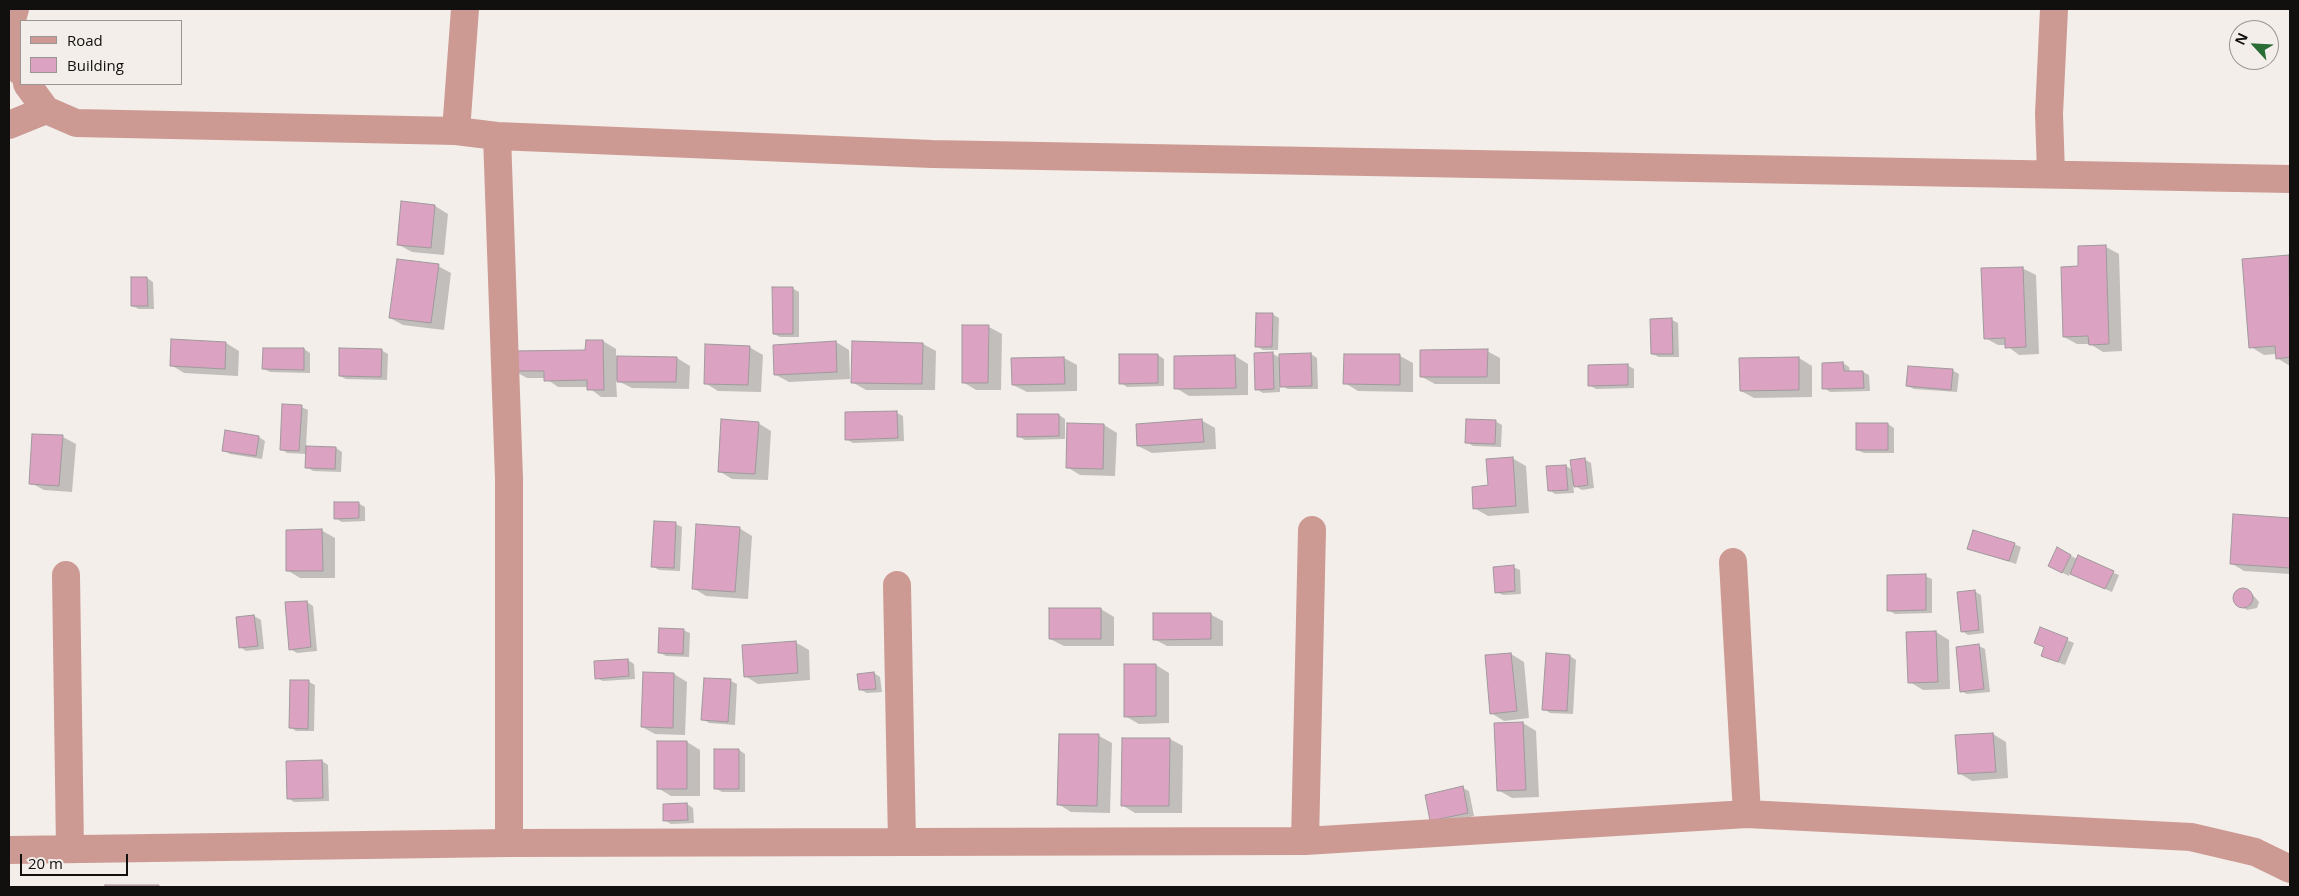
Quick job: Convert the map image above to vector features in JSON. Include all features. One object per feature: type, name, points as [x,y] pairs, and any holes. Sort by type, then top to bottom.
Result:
[{"type":"street","points":[[15,9],[9,30],[20,68]]},
{"type":"street","points":[[456,131],[465,9]]},
{"type":"street","points":[[2051,173],[2049,114],[2054,9]]},
{"type":"street","points":[[28,85],[46,110],[76,124],[456,131],[496,136],[942,154],[2051,173],[2290,179]]},
{"type":"street","points":[[9,125],[46,110]]},
{"type":"street","points":[[496,136],[509,479],[510,843]]},
{"type":"street","points":[[1306,841],[1312,530]]},
{"type":"street","points":[[1733,562],[1747,814]]},
{"type":"street","points":[[66,575],[70,849]]},
{"type":"street","points":[[897,585],[902,842]]},
{"type":"street","points":[[9,850],[510,843],[1306,841],[1747,814],[2191,837],[2255,852],[2290,869]]},
{"type":"building","points":[[401,201],[435,205],[431,248],[397,245]]},
{"type":"building","points":[[2106,245],[2109,344],[2089,345],[2088,336],[2063,337],[2061,267],[2078,266],[2078,246]]},
{"type":"building","points":[[2289,255],[2290,357],[2276,359],[2275,346],[2249,348],[2242,259]]},
{"type":"building","points":[[397,259],[439,264],[431,323],[389,318]]},
{"type":"building","points":[[2023,267],[2026,347],[2005,348],[2005,338],[1984,339],[1981,268]]},
{"type":"building","points":[[131,277],[147,277],[148,306],[131,306]]},
{"type":"building","points":[[772,287],[793,287],[793,334],[773,334]]},
{"type":"building","points":[[1256,313],[1273,313],[1272,347],[1255,347]]},
{"type":"building","points":[[1672,318],[1673,354],[1651,354],[1650,319]]},
{"type":"building","points":[[962,325],[989,325],[988,383],[962,383]]},
{"type":"building","points":[[171,339],[226,342],[225,369],[170,366]]},
{"type":"building","points":[[586,340],[603,340],[604,390],[587,390],[587,380],[544,381],[544,371],[512,371],[512,351],[585,350]]},
{"type":"building","points":[[836,341],[837,372],[774,375],[773,345]]},
{"type":"building","points":[[852,341],[923,343],[922,384],[851,383]]},
{"type":"building","points":[[705,344],[750,346],[748,385],[704,384]]},
{"type":"building","points":[[263,348],[304,348],[304,370],[262,369]]},
{"type":"building","points":[[339,348],[382,349],[381,377],[339,376]]},
{"type":"building","points":[[1488,349],[1487,377],[1420,377],[1420,350]]},
{"type":"building","points":[[1273,352],[1274,389],[1255,390],[1254,353]]},
{"type":"building","points":[[1311,353],[1312,386],[1280,387],[1279,354]]},
{"type":"building","points":[[1119,354],[1158,354],[1158,383],[1119,384]]},
{"type":"building","points":[[1344,354],[1400,354],[1400,385],[1343,384]]},
{"type":"building","points":[[1235,355],[1236,388],[1174,389],[1174,356]]},
{"type":"building","points":[[617,356],[677,357],[676,382],[617,382]]},
{"type":"building","points":[[1064,357],[1065,384],[1012,385],[1011,358]]},
{"type":"building","points":[[1799,357],[1799,390],[1740,391],[1739,358]]},
{"type":"building","points":[[1843,362],[1844,371],[1863,371],[1864,388],[1822,389],[1822,363]]},
{"type":"building","points":[[1628,364],[1628,385],[1588,386],[1588,365]]},
{"type":"building","points":[[1908,366],[1953,369],[1951,390],[1906,386]]},
{"type":"building","points":[[282,404],[302,405],[299,451],[280,450]]},
{"type":"building","points":[[897,411],[898,438],[845,440],[845,412]]},
{"type":"building","points":[[1017,414],[1059,414],[1059,436],[1017,437]]},
{"type":"building","points":[[721,419],[759,422],[755,474],[718,472]]},
{"type":"building","points":[[1202,419],[1204,442],[1137,446],[1136,424]]},
{"type":"building","points":[[1466,419],[1496,420],[1495,444],[1465,443]]},
{"type":"building","points":[[1067,423],[1104,424],[1103,469],[1066,468]]},
{"type":"building","points":[[1856,423],[1888,423],[1888,450],[1856,450]]},
{"type":"building","points":[[225,430],[259,436],[256,456],[222,451]]},
{"type":"building","points":[[32,434],[63,435],[59,486],[29,484]]},
{"type":"building","points":[[306,446],[336,447],[335,469],[305,468]]},
{"type":"building","points":[[1513,457],[1516,506],[1473,509],[1472,487],[1488,485],[1486,459]]},
{"type":"building","points":[[1585,458],[1588,485],[1574,487],[1570,460]]},
{"type":"building","points":[[1566,465],[1568,490],[1548,491],[1546,466]]},
{"type":"building","points":[[334,502],[359,502],[359,518],[334,519]]},
{"type":"building","points":[[2233,514],[2290,518],[2290,568],[2230,564]]},
{"type":"building","points":[[654,521],[676,522],[674,568],[651,567]]},
{"type":"building","points":[[696,524],[740,527],[735,592],[692,589]]},
{"type":"building","points":[[322,529],[323,571],[286,571],[286,530]]},
{"type":"building","points":[[1973,530],[2015,543],[2009,561],[1967,549]]},
{"type":"building","points":[[2057,547],[2071,555],[2062,573],[2048,566]]},
{"type":"building","points":[[2078,555],[2114,571],[2105,589],[2070,574]]},
{"type":"building","points":[[1514,565],[1515,591],[1495,593],[1493,567]]},
{"type":"building","points":[[1926,574],[1926,610],[1887,611],[1887,575]]},
{"type":"building","points":[[2243,588],[2250,591],[2253,598],[2250,605],[2243,608],[2236,605],[2233,598],[2236,591]]},
{"type":"building","points":[[1975,590],[1979,630],[1961,632],[1957,592]]},
{"type":"building","points":[[307,601],[311,647],[289,650],[285,602]]},
{"type":"building","points":[[1049,608],[1101,608],[1101,639],[1049,639]]},
{"type":"building","points":[[1153,613],[1211,613],[1211,639],[1153,640]]},
{"type":"building","points":[[254,615],[258,646],[239,648],[236,617]]},
{"type":"building","points":[[2040,627],[2068,638],[2058,662],[2041,656],[2044,647],[2034,643]]},
{"type":"building","points":[[659,628],[684,629],[683,654],[658,653]]},
{"type":"building","points":[[1936,631],[1938,682],[1908,683],[1906,632]]},
{"type":"building","points":[[796,641],[798,673],[744,677],[742,645]]},
{"type":"building","points":[[1979,644],[1984,689],[1960,692],[1956,647]]},
{"type":"building","points":[[1511,653],[1517,711],[1490,714],[1485,655]]},
{"type":"building","points":[[1546,653],[1570,655],[1567,711],[1542,710]]},
{"type":"building","points":[[628,659],[629,676],[595,679],[594,661]]},
{"type":"building","points":[[1124,664],[1156,664],[1156,716],[1124,717]]},
{"type":"building","points":[[643,672],[674,673],[673,728],[641,727]]},
{"type":"building","points":[[874,672],[876,689],[859,690],[857,674]]},
{"type":"building","points":[[704,678],[731,679],[728,722],[701,720]]},
{"type":"building","points":[[290,680],[309,680],[308,729],[289,728]]},
{"type":"building","points":[[1523,722],[1526,790],[1497,791],[1494,723]]},
{"type":"building","points":[[1993,733],[1996,772],[1958,774],[1955,735]]},
{"type":"building","points":[[1059,734],[1099,734],[1097,806],[1057,805]]},
{"type":"building","points":[[1122,738],[1170,738],[1169,806],[1121,806]]},
{"type":"building","points":[[657,741],[687,741],[687,789],[657,789]]},
{"type":"building","points":[[714,749],[739,749],[739,789],[714,789]]},
{"type":"building","points":[[322,760],[323,798],[287,799],[286,761]]},
{"type":"building","points":[[1463,786],[1468,813],[1430,821],[1425,795]]},
{"type":"building","points":[[687,803],[688,820],[663,821],[663,804]]},
{"type":"building","points":[[105,885],[159,885],[159,887],[105,887]]}]
